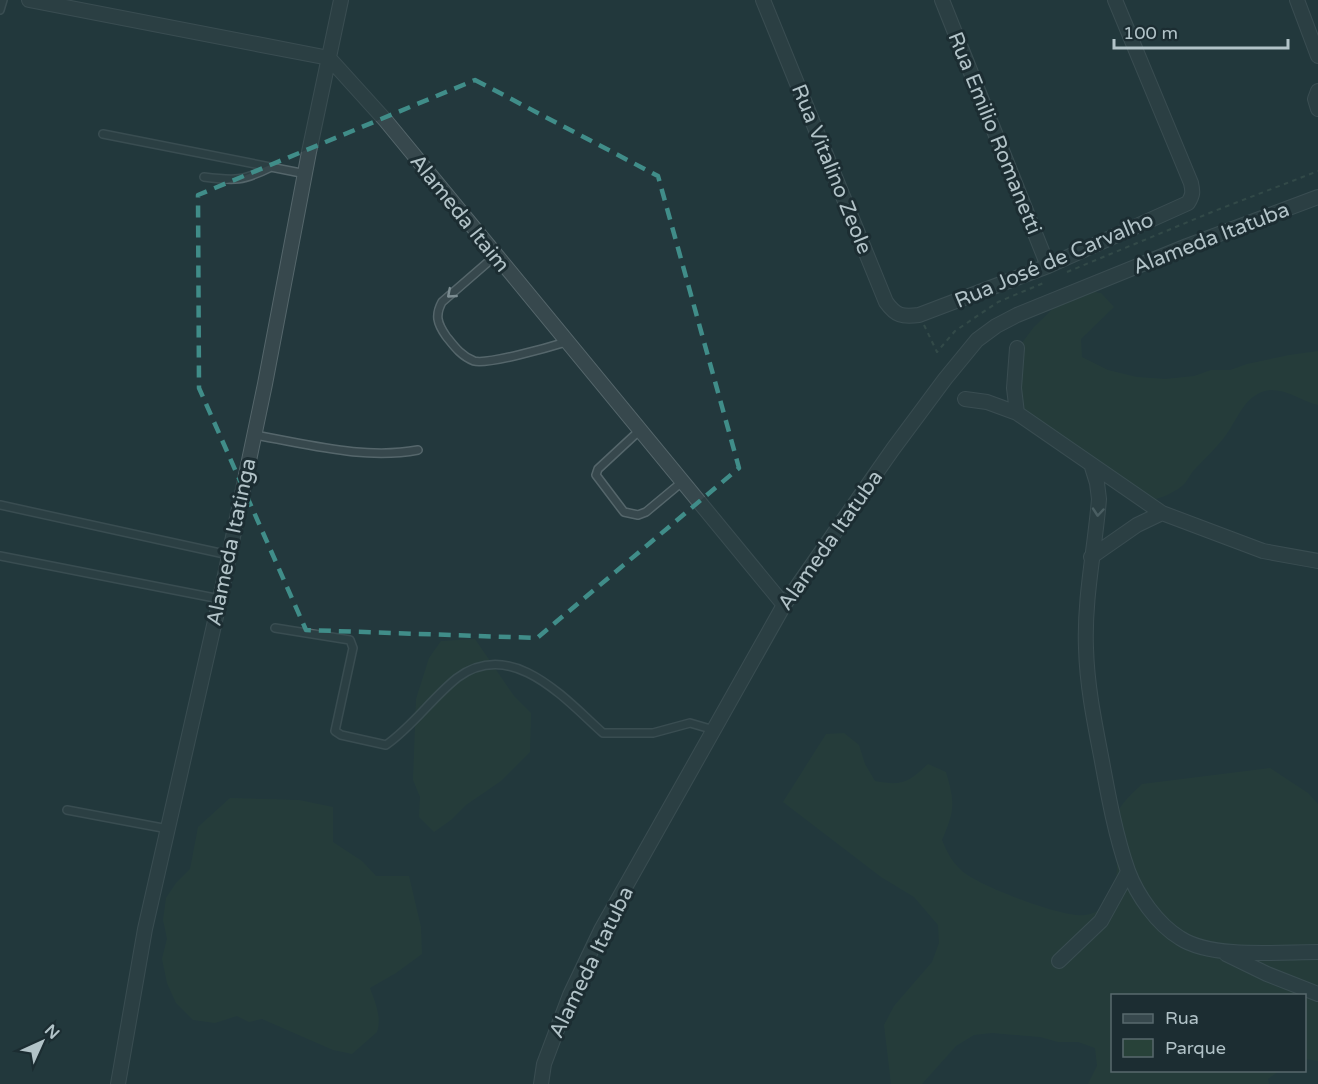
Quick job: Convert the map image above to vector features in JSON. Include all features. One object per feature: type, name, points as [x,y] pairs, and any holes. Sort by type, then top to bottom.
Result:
[{"type":"street","points":[[29,0],[329,58]]},
{"type":"street","name":"Alameda Itatinga","points":[[118,1084],[145,929],[220,599],[341,0]]},
{"type":"street","name":"Rua Vitalino Zeole","points":[[763,0],[886,302],[892,311],[901,315],[919,315]]},
{"type":"street","name":"Rua Emilio Romanetti","points":[[942,0],[1048,266]]},
{"type":"street","name":"Rua José de Carvalho","points":[[919,315],[1048,266],[1188,203],[1193,192],[1191,183],[1115,0]]},
{"type":"street","points":[[1297,0],[1318,56]]},
{"type":"street","name":"Alameda Itaim","points":[[329,58],[386,121],[784,605]]},
{"type":"street","points":[[1318,91],[1315,99],[1318,109]]},
{"type":"street","name":"Alameda Itatuba","points":[[541,1084],[544,1064],[570,995],[601,930],[784,605],[899,441],[977,340],[996,326],[1017,315],[1187,246],[1318,197]]},
{"type":"street","points":[[1017,348],[1014,388],[1017,413]]},
{"type":"street","points":[[965,399],[987,402],[1017,413],[1092,467],[1162,513],[1263,550],[1318,561]]},
{"type":"street","points":[[1092,467],[1099,499],[1091,557],[1086,648],[1089,690],[1109,797],[1128,872],[1140,895],[1167,928],[1198,947],[1222,951],[1318,952]]},
{"type":"street","points":[[1091,557],[1137,525],[1162,513]]},
{"type":"street","points":[[1059,961],[1101,921],[1128,872]]},
{"type":"street","points":[[1222,951],[1267,974],[1318,994]]},
{"type":"lane","points":[[0,10],[3,0]]},
{"type":"lane","points":[[103,134],[306,174]]},
{"type":"lane","points":[[204,177],[233,180],[254,176],[271,167]]},
{"type":"lane","points":[[495,256],[442,302],[437,311],[438,321],[453,345],[462,354],[480,362],[566,342]]},
{"type":"lane","points":[[639,431],[598,469],[596,475],[624,512],[638,515],[646,512],[682,482]]},
{"type":"lane","points":[[254,435],[365,453],[395,454],[418,450]]},
{"type":"lane","points":[[0,506],[229,555]]},
{"type":"lane","points":[[0,556],[220,599]]},
{"type":"lane","points":[[275,628],[350,640],[353,648],[336,730],[340,735],[386,745],[400,735],[457,678],[478,666],[502,664],[528,672],[548,684],[603,733],[652,733],[690,723],[714,730]]},
{"type":"lane","points":[[68,810],[168,829]]},
{"type":"path","points":[[1067,272],[1318,171]]},
{"type":"path","points":[[919,315],[937,352],[955,331],[998,302],[1048,281]]},
{"type":"highlighted area","points":[[475,80],[658,176],[739,468],[537,638],[306,630],[199,388],[198,195]]},
{"type":"green space","points":[[1082,290],[1101,293],[1114,307],[1081,339],[1082,357],[1108,370],[1137,377],[1165,379],[1194,376],[1211,370],[1230,370],[1247,364],[1318,351],[1318,405],[1284,392],[1271,390],[1256,395],[1241,410],[1222,440],[1178,489],[1155,499],[1138,498],[1120,491],[1082,465],[1019,405],[1013,355],[1034,327],[1064,298]]},
{"type":"green space","points":[[475,639],[514,696],[531,713],[530,752],[501,781],[466,805],[434,832],[419,817],[420,797],[413,780],[416,699],[429,658],[441,641]]},
{"type":"green space","points":[[844,733],[859,745],[865,764],[875,781],[904,782],[928,764],[946,772],[952,806],[942,840],[955,864],[985,885],[1022,900],[1074,915],[1092,914],[1109,900],[1116,878],[1118,812],[1123,803],[1142,784],[1270,768],[1308,793],[1318,804],[1318,1061],[1306,1059],[1306,994],[1111,994],[1111,1072],[1278,1072],[1268,1079],[1269,1084],[1088,1084],[1097,1066],[1095,1048],[1078,1042],[1058,1042],[1040,1037],[992,1033],[974,1035],[956,1046],[922,1084],[891,1084],[884,1025],[894,1006],[932,962],[939,943],[938,925],[914,897],[881,877],[783,802],[826,734]]},
{"type":"green space","points":[[230,798],[299,800],[333,807],[333,842],[362,861],[376,876],[409,876],[421,927],[422,954],[370,988],[378,1015],[377,1032],[352,1054],[333,1050],[262,1019],[249,1022],[237,1016],[215,1023],[193,1020],[176,1003],[167,983],[162,959],[167,939],[163,920],[166,898],[176,883],[190,869],[198,827]]}]
